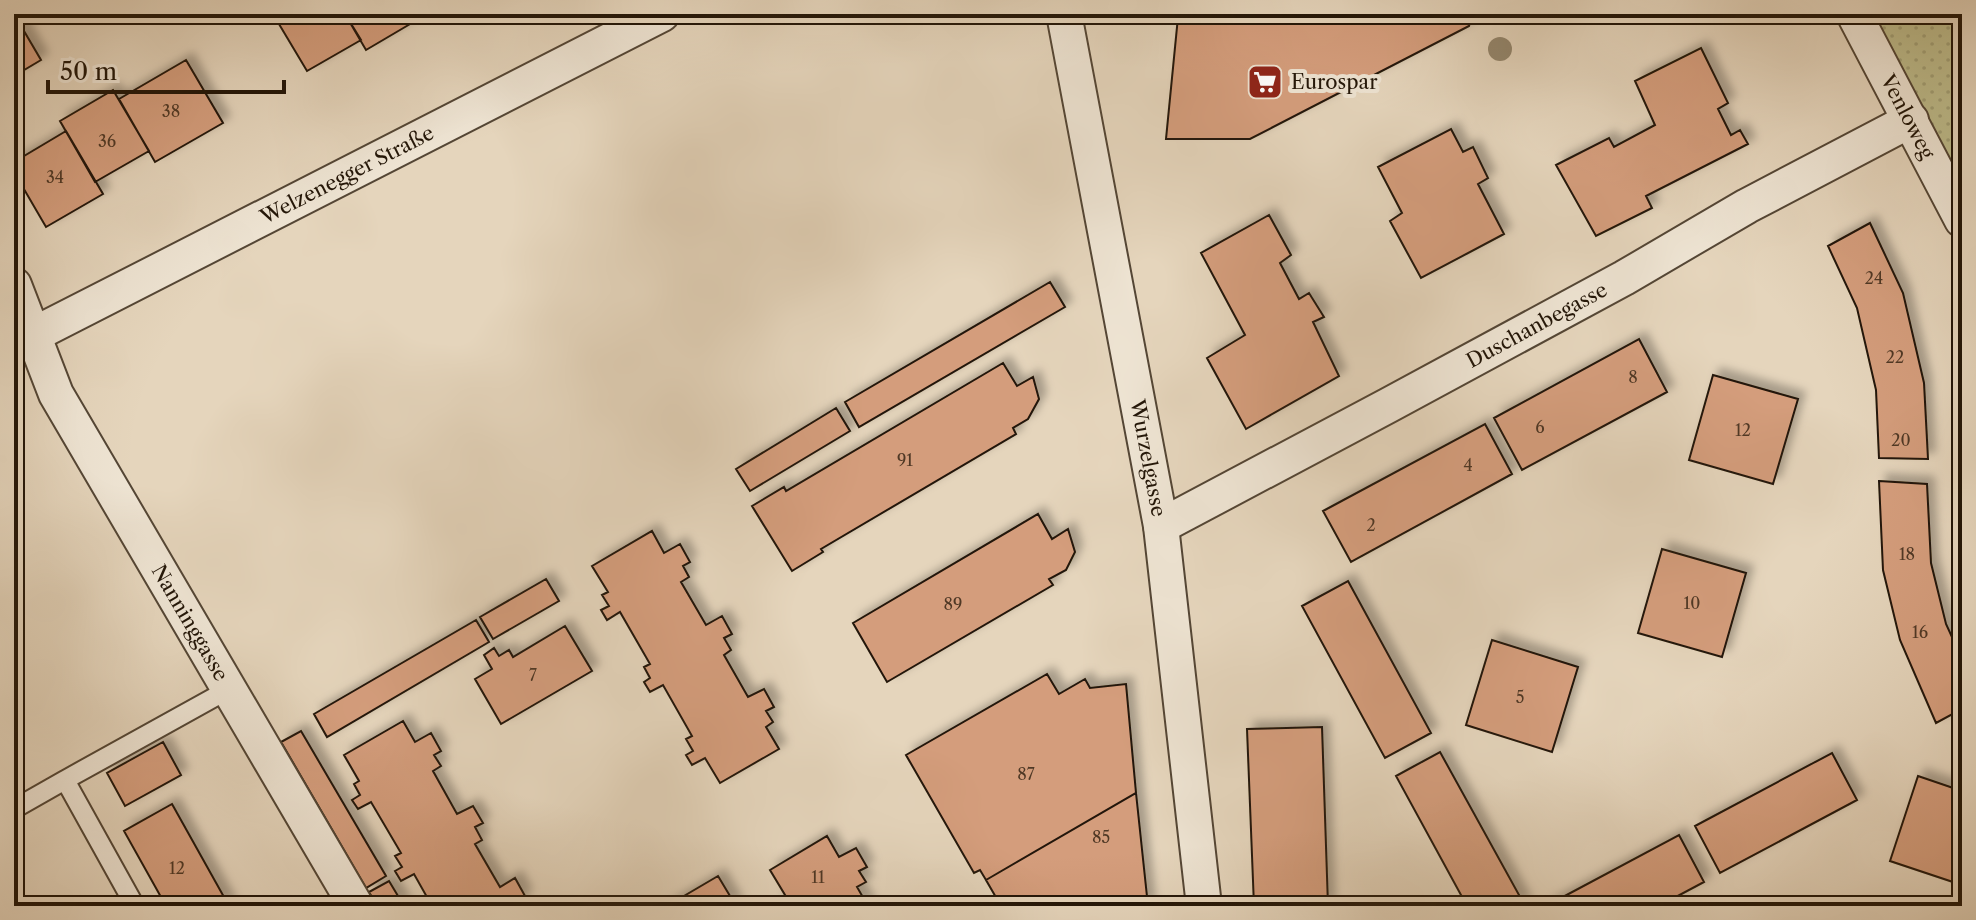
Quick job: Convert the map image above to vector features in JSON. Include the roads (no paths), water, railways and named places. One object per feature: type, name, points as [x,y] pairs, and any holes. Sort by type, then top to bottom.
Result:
[{"type":"street","name":"Welzenegger Straße","points":[[20,344],[662,14]]},
{"type":"street","name":"Wurzelgasse","points":[[1064,14],[1161,526],[1204,906]]},
{"type":"street","name":"Venloweg","points":[[1854,14],[1962,220]]},
{"type":"street","name":"Duschanbegasse","points":[[1161,526],[1624,278],[1747,206],[1911,120]]},
{"type":"street","name":"Nanninggasse","points":[[14,285],[20,344],[56,394],[356,906]]},
{"type":"lane","points":[[14,809],[231,688]]},
{"type":"lane","points":[[65,780],[135,906]]},
{"type":"place","name":"Eurospar","points":[[1265,82]]}]
